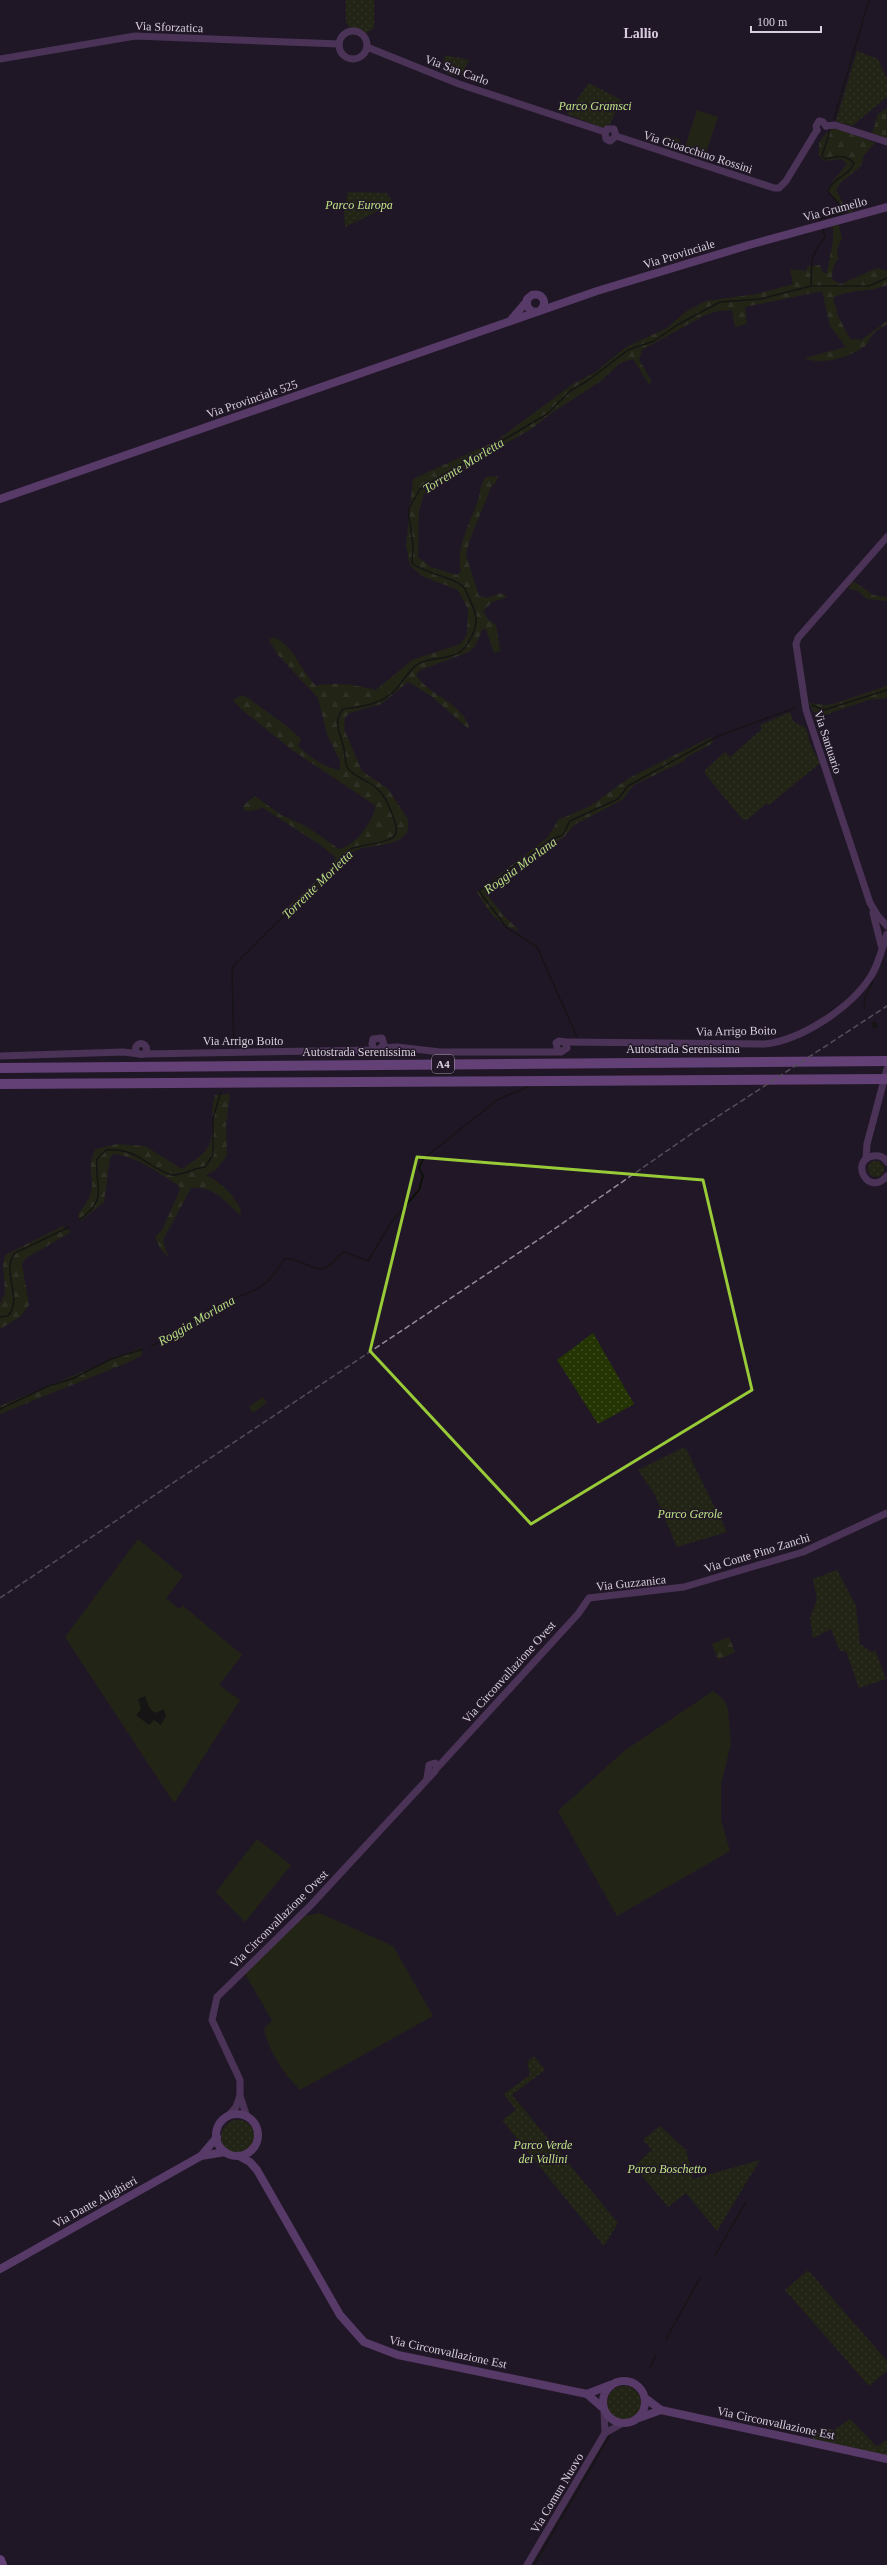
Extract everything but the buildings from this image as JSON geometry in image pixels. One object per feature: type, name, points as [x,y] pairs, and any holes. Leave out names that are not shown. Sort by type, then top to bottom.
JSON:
[{"type":"highway","name":"Autostrada Serenissima","points":[[0,1068],[887,1061]]},
{"type":"highway","name":"A4","points":[[0,1084],[887,1079]]},
{"type":"highway","points":[[0,2560],[2,2565]]},
{"type":"main road","name":"Via Grumello","points":[[789,234],[887,207]]},
{"type":"main road","name":"Via Provinciale","points":[[577,299],[789,234]]},
{"type":"main road","points":[[511,320],[534,294],[544,300],[561,304]]},
{"type":"main road","name":"Via Provinciale 525","points":[[0,499],[511,320],[577,299]]},
{"type":"main road","points":[[527,301],[528,308],[538,311],[544,305],[544,300]]},
{"type":"main road","points":[[225,2152],[216,2137],[219,2125],[228,2116],[241,2115],[247,2117]]},
{"type":"main road","name":"Via Circonvallazione Est","points":[[247,2117],[257,2128],[258,2140],[255,2146],[257,2170]]},
{"type":"main road","name":"Via Dante Alighieri","points":[[201,2156],[216,2137]]},
{"type":"main road","points":[[239,2156],[245,2155],[255,2146]]},
{"type":"main road","name":"Via Circonvallazione Est","points":[[225,2152],[239,2156],[250,2162],[257,2170],[340,2315],[364,2342],[398,2355],[587,2394]]},
{"type":"main road","name":"Via Dante Alighieri","points":[[0,2269],[201,2156],[225,2152]]},
{"type":"main road","points":[[617,2382],[631,2382],[638,2385],[645,2398],[661,2410],[632,2422],[623,2423],[612,2420],[604,2409],[587,2394],[617,2382]]},
{"type":"main road","points":[[604,2409],[603,2397],[610,2385]]},
{"type":"main road","points":[[639,2418],[643,2412],[645,2398]]},
{"type":"main road","name":"Via Circonvallazione Est","points":[[661,2410],[887,2459]]},
{"type":"street","points":[[352,31],[364,36],[367,47],[362,56],[350,59],[342,54],[339,44],[341,37],[352,31]]},
{"type":"street","name":"Via Sforzatica","points":[[0,59],[140,36],[270,43],[339,44]]},
{"type":"street","name":"Via San Carlo","points":[[367,47],[460,84],[604,132]]},
{"type":"street","name":"Via Gioacchino Rossini","points":[[604,132],[607,129],[614,129],[616,136],[774,188],[779,188],[786,181],[817,130],[816,126],[819,121],[823,122],[826,126],[835,125],[887,142]]},
{"type":"street","name":"Via Santuario","points":[[887,537],[798,638],[796,651],[805,704],[870,903],[878,916],[887,926]]},
{"type":"street","name":"Via Arrigo Boito","points":[[870,903],[884,939]]},
{"type":"street","name":"Via Arrigo Boito","points":[[557,1048],[559,1040],[566,1045],[593,1041],[765,1044],[787,1040],[809,1029],[860,991],[876,967],[884,939],[881,930],[887,926]]},
{"type":"street","name":"Via Arrigo Boito","points":[[353,1049],[378,1037],[383,1045]]},
{"type":"street","points":[[372,1041],[374,1049]]},
{"type":"street","name":"Via Arrigo Boito","points":[[122,1052],[137,1045],[143,1044],[143,1052]]},
{"type":"street","name":"Via Arrigo Boito","points":[[0,1056],[122,1052],[330,1052],[353,1049],[374,1049],[383,1045],[440,1052],[529,1052],[557,1048],[563,1052],[566,1045]]},
{"type":"street","points":[[886,1179],[874,1182],[866,1178],[862,1170],[866,1159],[870,1134],[887,1070]]},
{"type":"street","points":[[870,1134],[870,1145],[875,1155],[887,1162]]},
{"type":"street","points":[[866,1159],[875,1155]]},
{"type":"street","name":"Via Conte Pino Zanchi","points":[[676,1589],[803,1552],[887,1513]]},
{"type":"street","name":"Via Guzzanica","points":[[589,1598],[676,1589]]},
{"type":"street","name":"Via Circonvallazione Ovest","points":[[247,2117],[240,2096],[238,2073],[212,2020],[217,1997],[311,1905],[427,1778],[434,1767],[444,1760],[578,1614],[589,1598]]},
{"type":"street","points":[[228,2116],[236,2107],[240,2096]]},
{"type":"street","points":[[604,2409],[605,2433],[623,2423]]},
{"type":"street","name":"Via Comun Nuovo","points":[[527,2565],[605,2433]]},
{"type":"highlighted area","points":[[417,1157],[703,1180],[752,1390],[531,1524],[370,1351]]},
{"type":"green space","points":[[346,0],[374,0],[374,28],[365,34],[351,30],[346,22]]},
{"type":"green space","points":[[857,51],[878,59],[887,79],[887,97],[852,126],[836,121]]},
{"type":"green space","points":[[445,55],[469,60],[461,76],[451,75],[443,70]]},
{"type":"green space","name":"Parco Gramsci","points":[[589,83],[621,100],[609,126],[603,128],[567,114]]},
{"type":"green space","points":[[887,108],[887,139],[872,134],[878,114]]},
{"type":"green space","points":[[697,110],[718,117],[704,158],[684,151]]},
{"type":"green space","points":[[834,127],[875,143],[864,155],[861,166],[840,183],[836,190],[843,203],[854,209],[851,213],[848,212],[828,191],[831,183],[847,164],[841,159],[824,161],[819,155],[819,143],[826,133]]},
{"type":"green space","points":[[665,135],[680,140],[677,147],[663,142]]},
{"type":"green space","name":"Parco Europa","points":[[348,192],[386,193],[394,203],[345,227],[344,212]]},
{"type":"green space","points":[[838,224],[842,238],[837,249],[838,259],[833,269],[833,280],[841,284],[877,268],[887,271],[887,285],[874,289],[841,294],[834,297],[834,304],[836,306],[837,314],[850,339],[861,340],[887,321],[887,324],[873,334],[866,345],[859,350],[844,357],[827,361],[805,358],[846,347],[830,326],[822,291],[745,307],[747,324],[735,327],[732,310],[717,311],[703,316],[642,350],[639,360],[651,380],[650,386],[633,359],[620,363],[601,381],[550,414],[533,428],[433,485],[424,494],[419,511],[418,557],[431,567],[457,575],[461,571],[460,553],[462,544],[483,482],[486,477],[498,476],[496,483],[492,485],[469,542],[466,555],[479,596],[487,598],[501,593],[508,597],[492,602],[483,611],[488,619],[496,625],[500,651],[494,653],[486,629],[482,630],[475,646],[469,652],[420,670],[416,675],[429,689],[454,706],[461,713],[470,730],[431,696],[408,682],[381,704],[349,713],[345,718],[344,729],[362,771],[388,789],[408,819],[408,829],[404,836],[397,841],[360,849],[350,854],[312,896],[287,916],[289,906],[332,866],[336,858],[319,844],[263,808],[250,811],[243,810],[244,805],[255,796],[281,815],[306,826],[339,849],[352,843],[357,838],[371,820],[376,806],[292,750],[241,709],[233,700],[242,695],[248,698],[288,727],[301,739],[298,746],[323,764],[340,770],[340,761],[327,734],[318,698],[278,655],[269,640],[274,637],[288,647],[310,680],[316,686],[346,684],[376,690],[412,660],[460,644],[467,635],[468,609],[458,590],[422,576],[410,565],[406,545],[413,479],[496,441],[573,384],[594,373],[626,347],[667,328],[685,312],[706,301],[756,294],[793,284],[790,269],[806,271],[808,266],[820,265],[823,273],[827,273],[833,240],[833,226]]},
{"type":"green space","points":[[855,582],[873,595],[887,597],[887,601],[867,599],[858,591],[849,589],[850,583]]},
{"type":"green space","points":[[887,686],[887,698],[868,700],[822,716],[813,711],[809,703],[825,705],[833,704]]},
{"type":"green space","points":[[790,712],[794,722],[806,728],[810,744],[820,763],[769,805],[767,803],[747,820],[743,820],[705,774],[705,770],[725,752],[730,757],[762,729],[760,725]]},
{"type":"green space","points":[[711,737],[713,742],[711,744],[685,758],[684,761],[634,785],[622,800],[574,825],[563,838],[519,865],[486,893],[504,916],[520,931],[505,925],[494,917],[477,892],[548,837],[558,820],[590,806],[629,778]]},
{"type":"green space","points":[[230,1094],[226,1125],[227,1155],[217,1169],[206,1175],[217,1181],[231,1194],[241,1210],[240,1215],[213,1192],[206,1189],[191,1188],[163,1240],[168,1257],[160,1248],[155,1237],[162,1230],[180,1190],[178,1185],[155,1170],[139,1162],[122,1155],[113,1154],[110,1158],[104,1202],[81,1221],[79,1220],[78,1214],[91,1194],[91,1165],[92,1157],[96,1149],[117,1144],[145,1146],[182,1169],[203,1153],[211,1141],[213,1128],[213,1102],[215,1095]]},
{"type":"green space","points":[[876,1161],[883,1166],[884,1169],[879,1176],[876,1177],[869,1172],[868,1169],[873,1162]]},
{"type":"green space","points":[[63,1226],[71,1232],[26,1258],[22,1264],[29,1305],[20,1317],[0,1329],[0,1304],[5,1293],[3,1265],[5,1255]]},
{"type":"green space","points":[[593,1333],[634,1404],[598,1424],[557,1360]]},
{"type":"green space","points":[[140,1348],[142,1355],[129,1362],[0,1414],[0,1406]]},
{"type":"green space","points":[[263,1397],[267,1403],[253,1413],[249,1407]]},
{"type":"green space","name":"Parco Gerole","points":[[685,1447],[727,1532],[677,1547],[655,1495],[638,1470]]},
{"type":"green space","points":[[138,1539],[183,1576],[166,1598],[179,1609],[183,1606],[242,1655],[219,1685],[240,1700],[174,1803],[65,1637]]},
{"type":"green space","points":[[837,1570],[856,1606],[860,1644],[872,1652],[875,1650],[886,1679],[859,1688],[846,1651],[840,1651],[831,1629],[813,1638],[810,1618],[817,1600],[813,1579]]},
{"type":"green space","points":[[729,1637],[735,1652],[718,1660],[712,1644]]},
{"type":"green space","points":[[713,1691],[724,1700],[728,1709],[731,1744],[721,1784],[721,1820],[730,1851],[617,1916],[558,1811],[624,1751]]},
{"type":"green space","points":[[257,1839],[291,1865],[245,1922],[216,1892]]},
{"type":"green space","points":[[319,1913],[393,1946],[433,2016],[300,2090],[278,2062],[270,2047],[264,2029],[272,2020],[245,1974],[305,1916]]},
{"type":"green space","name":"Parco Verde dei Vallini","points":[[534,2056],[545,2070],[512,2095],[618,2223],[604,2246],[502,2120],[516,2110],[504,2094],[530,2075],[527,2062]]},
{"type":"green space","points":[[238,2120],[250,2125],[255,2137],[250,2149],[238,2154],[226,2149],[221,2137],[226,2125]]},
{"type":"green space","name":"Parco Boschetto","points":[[660,2126],[686,2150],[693,2179],[760,2160],[717,2231],[686,2193],[668,2207],[634,2166],[652,2150],[643,2140]]},
{"type":"green space","points":[[808,2270],[887,2361],[887,2371],[869,2386],[785,2290]]},
{"type":"green space","points":[[624,2386],[636,2391],[641,2403],[636,2415],[624,2420],[612,2415],[607,2403],[612,2391]]},
{"type":"green space","points":[[850,2419],[877,2447],[887,2439],[887,2456],[810,2440],[822,2427],[834,2430]]},
{"type":"shaded area","points":[[145,1696],[149,1707],[155,1713],[164,1709],[166,1716],[161,1725],[154,1720],[149,1725],[136,1715],[141,1709],[138,1699]]},
{"type":"waterway","points":[[834,119],[869,0]]},
{"type":"waterway","points":[[820,222],[819,219],[845,212],[828,191],[834,182],[849,171],[854,163],[844,157],[825,159],[822,156],[830,130]]},
{"type":"waterway","points":[[811,286],[812,260],[816,250],[825,237],[823,229]]},
{"type":"waterway","name":"Torrente Morletta","points":[[234,1049],[232,972],[234,965],[351,849],[384,842],[396,834],[396,824],[387,801],[374,786],[352,773],[347,767],[344,749],[338,729],[338,719],[340,714],[343,709],[373,704],[386,698],[419,663],[451,656],[460,652],[467,644],[475,628],[475,612],[465,589],[456,582],[417,567],[412,563],[413,545],[408,510],[420,489],[547,414],[570,391],[587,381],[628,350],[654,341],[677,325],[720,302],[760,299],[811,286],[869,286],[887,278]]},
{"type":"waterway","name":"Roggia Morlana","points":[[812,705],[824,710],[887,690]]},
{"type":"waterway","name":"Roggia Morlana","points":[[577,1037],[537,947],[507,928],[479,891],[552,839],[563,835],[570,821],[618,799],[628,786],[718,736],[795,708]]},
{"type":"waterway","name":"Roggia Morlana","points":[[864,1009],[865,997],[873,982]]},
{"type":"waterway","name":"Roggia Morlana","points":[[151,1346],[175,1334],[217,1305],[262,1286],[270,1279],[285,1259],[296,1260],[320,1269],[330,1265],[344,1252],[368,1261],[390,1224],[419,1190],[423,1176],[419,1168],[423,1159],[497,1100],[532,1085]]},
{"type":"waterway","name":"Torrente Morletta","points":[[79,1220],[89,1212],[98,1199],[97,1159],[106,1150],[117,1150],[134,1154],[163,1172],[172,1175],[205,1167],[213,1155],[213,1118],[221,1091]]},
{"type":"waterway","name":"Torrente Morletta","points":[[0,1317],[8,1316],[14,1301],[10,1268],[11,1260],[15,1253],[69,1227]]},
{"type":"waterway","name":"Roggia Morlana","points":[[0,1409],[46,1387],[74,1378],[111,1359],[143,1349]]},
{"type":"waterway","points":[[714,2257],[746,2202]]},
{"type":"waterway","points":[[666,2339],[700,2278]]},
{"type":"waterway","points":[[650,2367],[656,2355]]},
{"type":"waterway","points":[[534,2565],[610,2435]]},
{"type":"railway","points":[[0,1598],[550,1232],[697,1130],[887,1006]]},
{"type":"district","name":"Lallio","points":[[641,33]]}]
